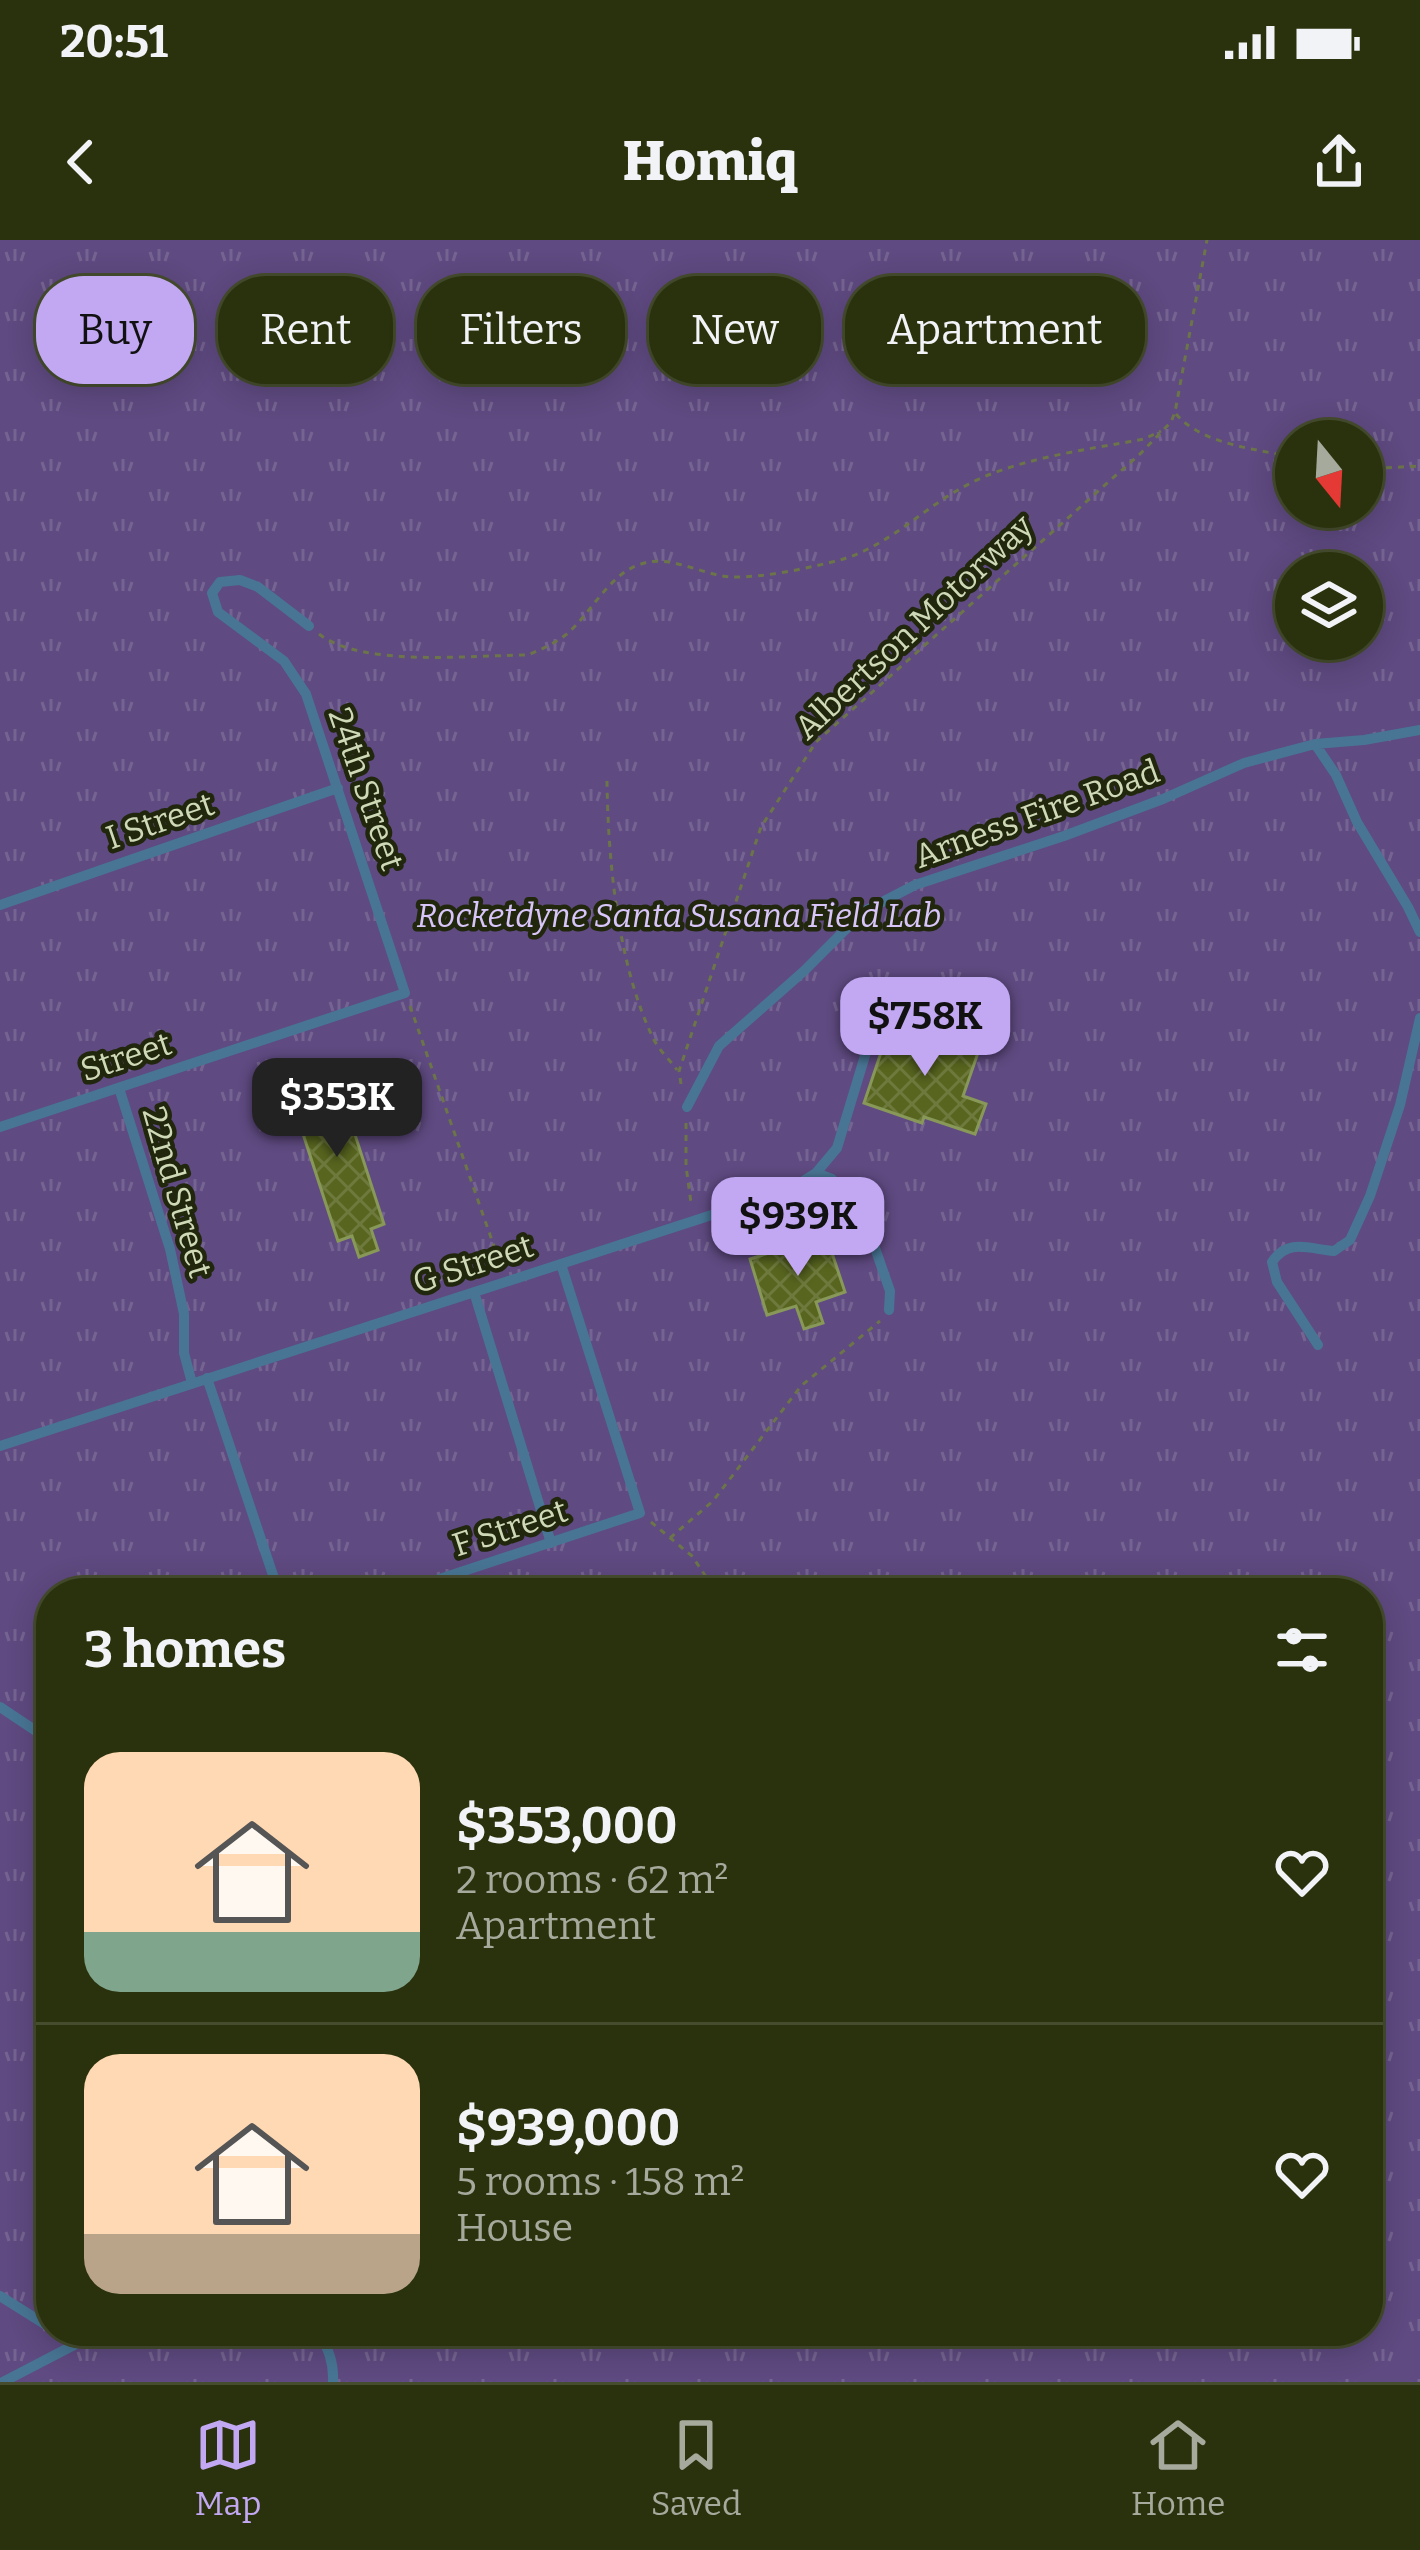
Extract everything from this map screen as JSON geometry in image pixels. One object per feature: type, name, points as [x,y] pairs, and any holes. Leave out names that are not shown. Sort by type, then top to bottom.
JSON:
[{"type":"lane","name":"24th Street","points":[[308,626],[258,586],[241,580],[220,582],[212,593],[218,612],[284,661],[306,694],[405,993]]},
{"type":"lane","name":"Arness Fire Road","points":[[686,1108],[719,1046],[863,911],[915,885],[1064,836],[1244,763],[1315,745],[1420,730]]},
{"type":"lane","points":[[1315,745],[1336,775],[1357,822],[1420,932]]},
{"type":"lane","name":"I Street","points":[[0,904],[338,788]]},
{"type":"lane","name":"Street","points":[[0,1127],[405,993]]},
{"type":"lane","points":[[1318,1345],[1277,1282],[1272,1262],[1280,1250],[1295,1245],[1334,1251],[1350,1240],[1400,1105],[1420,1018]]},
{"type":"lane","points":[[871,1036],[837,1148],[816,1173],[832,1179],[868,1228],[890,1291],[889,1310]]},
{"type":"lane","name":"22nd Street","points":[[118,1088],[170,1249],[192,1383]]},
{"type":"lane","name":"G Street","points":[[0,1447],[789,1190],[816,1173]]},
{"type":"lane","points":[[561,1264],[640,1514]]},
{"type":"lane","points":[[474,1292],[551,1543]]},
{"type":"lane","points":[[208,1378],[275,1578]]},
{"type":"lane","name":"F Street","points":[[444,1578],[640,1514]]},
{"type":"lane","points":[[0,1707],[36,1731]]},
{"type":"lane","points":[[0,2296],[36,2319]]},
{"type":"lane","points":[[3,2382],[72,2346]]},
{"type":"lane","points":[[327,2346],[334,2382]]},
{"type":"path","name":"Albertson Motorway","points":[[693,1219],[679,1071],[761,827],[816,742],[1171,422],[1207,240]]},
{"type":"path","points":[[1175,412],[1187,426],[1275,453]]},
{"type":"path","points":[[308,626],[328,641],[377,656],[528,655],[568,632],[626,571],[643,563],[660,561],[726,577],[751,577],[841,560],[874,547],[961,488],[1014,467],[1144,439],[1163,430]]},
{"type":"path","points":[[1383,468],[1420,466]]},
{"type":"path","points":[[608,781],[608,834],[625,956],[656,1044],[679,1071]]},
{"type":"path","points":[[405,993],[506,1282]]},
{"type":"path","points":[[670,1538],[713,1501],[801,1386],[889,1310]]},
{"type":"path","points":[[640,1514],[692,1556],[707,1578]]},
{"type":"green space","name":"Rocketdyne Santa Susana Field Lab","points":[[0,240],[1420,240],[1420,2382],[0,2382]]},
{"type":"building","points":[[892,1020],[979,1050],[963,1096],[986,1104],[975,1134],[924,1117],[922,1123],[864,1103]]},
{"type":"building","points":[[334,1070],[384,1224],[371,1229],[378,1250],[359,1257],[352,1236],[338,1241],[287,1085]]},
{"type":"building","points":[[826,1235],[845,1292],[816,1302],[823,1323],[804,1329],[796,1306],[767,1315],[750,1259]]}]
